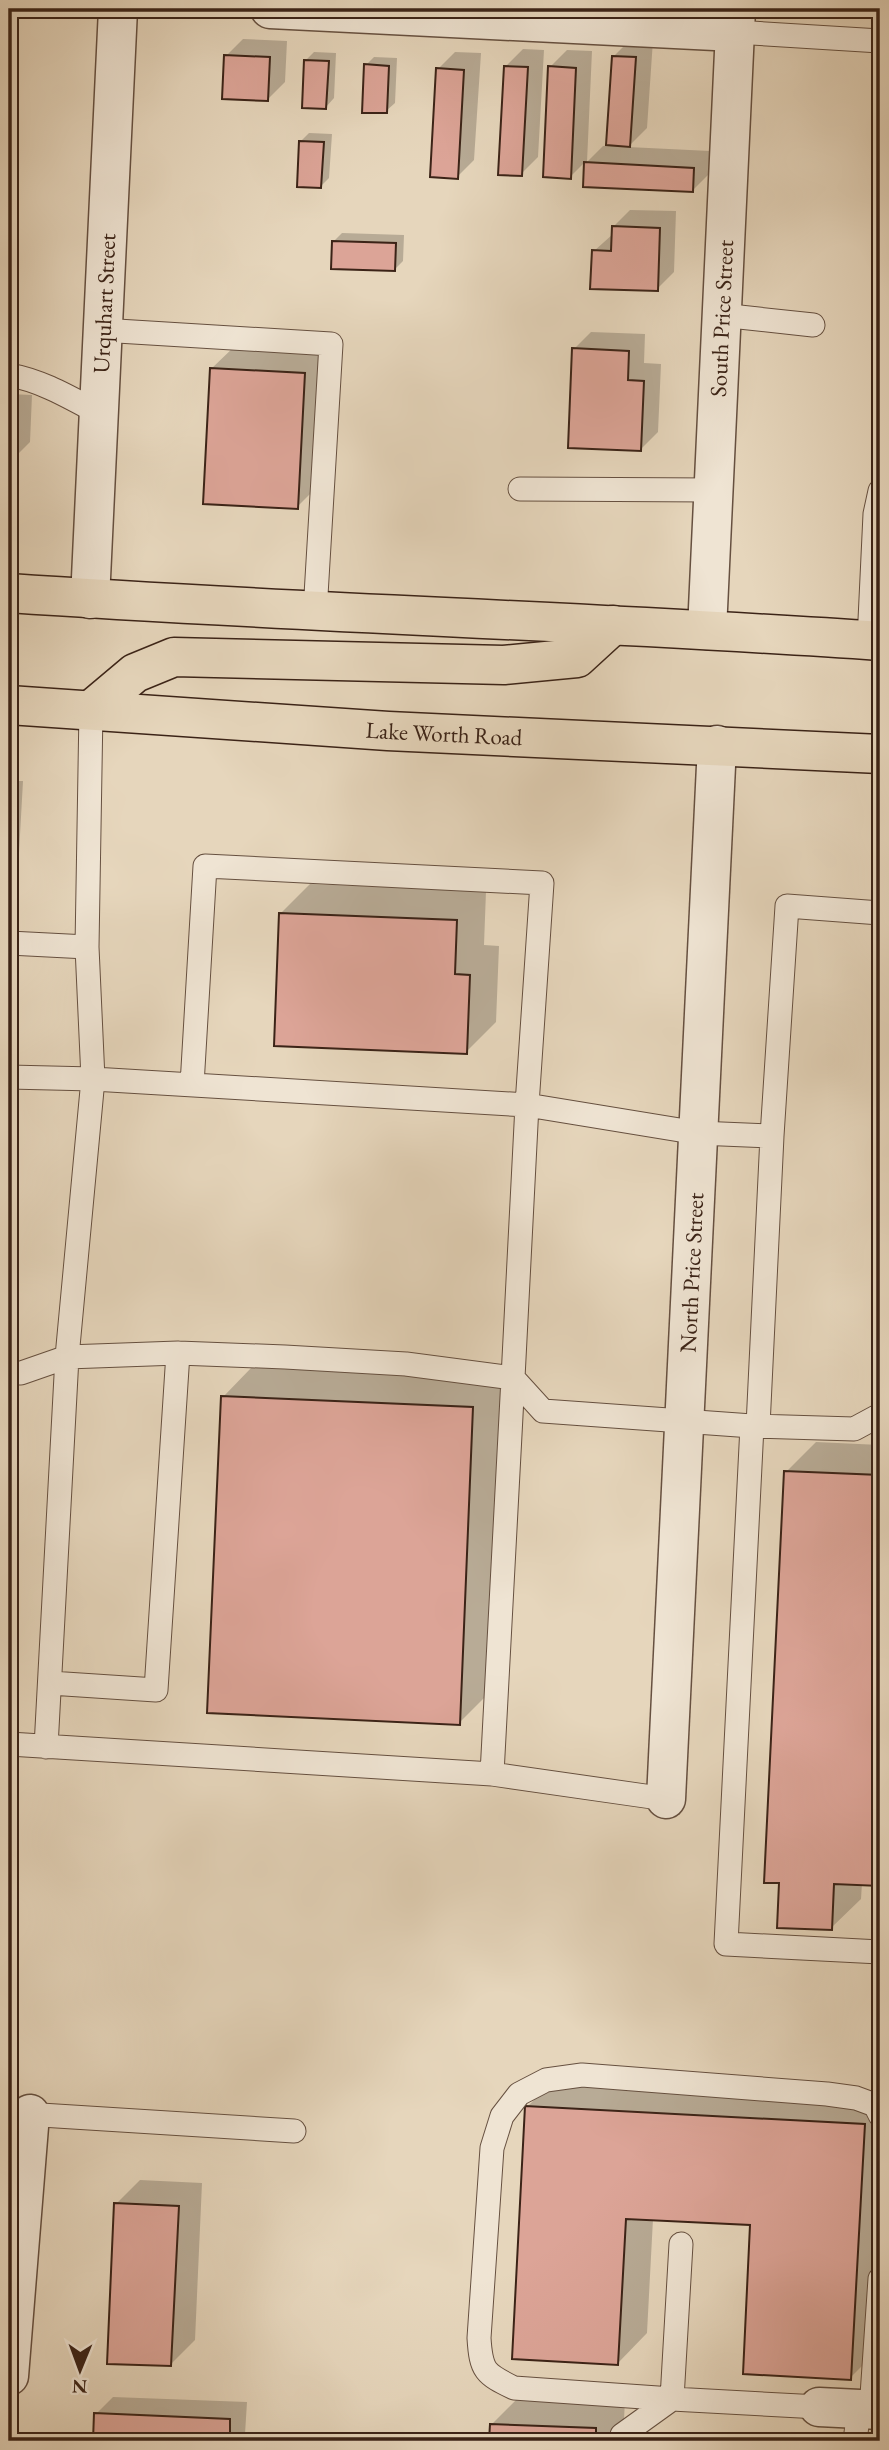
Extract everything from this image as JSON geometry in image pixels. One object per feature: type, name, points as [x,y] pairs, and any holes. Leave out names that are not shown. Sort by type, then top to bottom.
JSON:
[{"type":"main road","points":[[9,593],[315,612],[707,629],[875,641]]},
{"type":"main road","points":[[91,710],[135,673],[174,657],[504,665],[578,658],[613,625]]},
{"type":"main road","name":"Lake Worth Road","points":[[9,705],[388,731],[880,754]]},
{"type":"street","name":"Urquhart Street","points":[[90,599],[118,9]]},
{"type":"street","points":[[270,9],[736,21]]},
{"type":"street","name":"South Price Street","points":[[707,629],[736,21]]},
{"type":"street","name":"North Price Street","points":[[666,1800],[717,745]]},
{"type":"street","points":[[9,2376],[20,2113]]},
{"type":"street","points":[[819,2407],[866,2418]]},
{"type":"lane","points":[[736,21],[880,41]]},
{"type":"lane","points":[[720,315],[813,325]]},
{"type":"lane","points":[[101,330],[331,344],[315,612]]},
{"type":"lane","points":[[9,375],[22,377],[97,412]]},
{"type":"lane","points":[[520,489],[713,490]]},
{"type":"lane","points":[[875,641],[875,514],[880,491]]},
{"type":"lane","points":[[46,1746],[67,1357],[93,1079],[87,947],[91,710]]},
{"type":"lane","points":[[192,1085],[205,866],[542,883],[527,1105],[492,1774]]},
{"type":"lane","points":[[880,913],[787,906],[726,1944],[880,1952]]},
{"type":"lane","points":[[9,943],[87,947]]},
{"type":"lane","points":[[9,1077],[93,1079],[527,1105],[698,1133],[772,1136]]},
{"type":"lane","points":[[50,1683],[156,1690],[178,1353]]},
{"type":"lane","points":[[9,1373],[21,1373],[67,1357],[178,1353],[406,1364],[513,1378],[543,1412],[755,1426],[854,1429],[880,1415]]},
{"type":"lane","points":[[9,1744],[492,1774],[666,1800]]},
{"type":"lane","points":[[819,2407],[514,2388],[491,2377],[481,2361],[479,2338],[492,2148],[502,2116],[519,2094],[546,2080],[582,2076],[827,2094],[856,2098],[875,2105],[880,2115]]},
{"type":"lane","points":[[20,2113],[294,2131]]},
{"type":"lane","points":[[672,2399],[681,2244]]},
{"type":"lane","points":[[866,2418],[880,2279]]},
{"type":"lane","points":[[621,2441],[621,2435],[672,2399]]},
{"type":"building","points":[[224,55],[270,57],[268,101],[222,99]]},
{"type":"building","points":[[612,56],[636,57],[630,147],[606,145]]},
{"type":"building","points":[[304,60],[329,61],[326,109],[302,108]]},
{"type":"building","points":[[364,64],[389,66],[387,113],[362,113]]},
{"type":"building","points":[[504,66],[528,67],[522,176],[498,175]]},
{"type":"building","points":[[548,66],[576,68],[571,179],[543,177]]},
{"type":"building","points":[[436,68],[464,70],[458,179],[430,177]]},
{"type":"building","points":[[299,141],[324,142],[321,188],[297,187]]},
{"type":"building","points":[[584,162],[694,168],[693,192],[583,187]]},
{"type":"building","points":[[612,226],[660,228],[658,291],[590,289],[592,250],[611,251]]},
{"type":"building","points":[[332,241],[396,243],[395,271],[331,269]]},
{"type":"building","points":[[572,348],[629,351],[628,380],[644,381],[641,451],[568,448]]},
{"type":"building","points":[[210,368],[305,373],[298,509],[203,504]]},
{"type":"building","points":[[9,411],[15,411],[13,461],[9,461]]},
{"type":"building","points":[[279,913],[457,920],[455,974],[470,975],[467,1054],[274,1046]]},
{"type":"building","points":[[221,1396],[473,1407],[460,1725],[207,1713]]},
{"type":"building","points":[[784,1471],[880,1475],[880,1886],[834,1884],[832,1930],[777,1928],[779,1883],[764,1883]]},
{"type":"building","points":[[525,2106],[865,2124],[851,2380],[743,2374],[750,2225],[626,2219],[618,2365],[512,2359]]},
{"type":"building","points":[[114,2203],[179,2206],[171,2366],[107,2364]]},
{"type":"building","points":[[94,2413],[230,2419],[230,2441],[93,2441]]},
{"type":"building","points":[[490,2424],[596,2428],[596,2441],[489,2441]]}]
